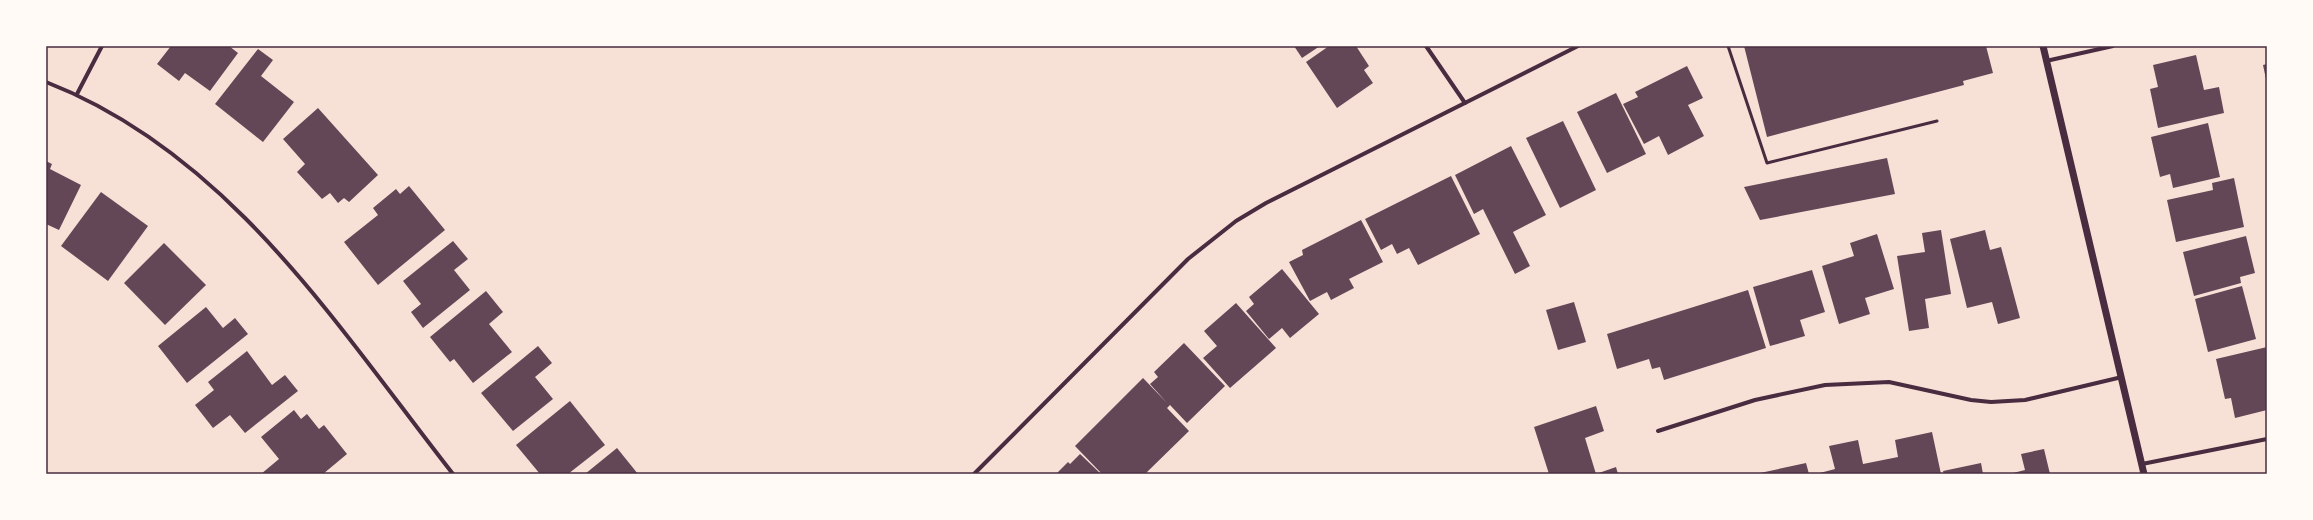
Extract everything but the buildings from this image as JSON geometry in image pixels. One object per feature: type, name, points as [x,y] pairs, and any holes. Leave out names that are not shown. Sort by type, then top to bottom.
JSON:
[{"type":"street","points":[[77,94],[102,46]]},
{"type":"street","points":[[1426,46],[1465,103]]},
{"type":"street","points":[[974,474],[1183,264],[1236,221],[1266,203],[1578,46]]},
{"type":"street","points":[[2043,46],[2144,474]]},
{"type":"street","points":[[2046,61],[2113,46]]},
{"type":"street","points":[[46,82],[77,94],[119,117],[165,148],[212,186],[256,227],[323,307],[453,474]]},
{"type":"street","points":[[1658,431],[1755,400],[1825,385],[1889,382],[1971,400],[1990,402],[2025,400],[2122,378]]},
{"type":"street","points":[[2142,464],[2267,439]]},
{"type":"lane","points":[[1728,46],[1767,163],[1938,121]]}]
